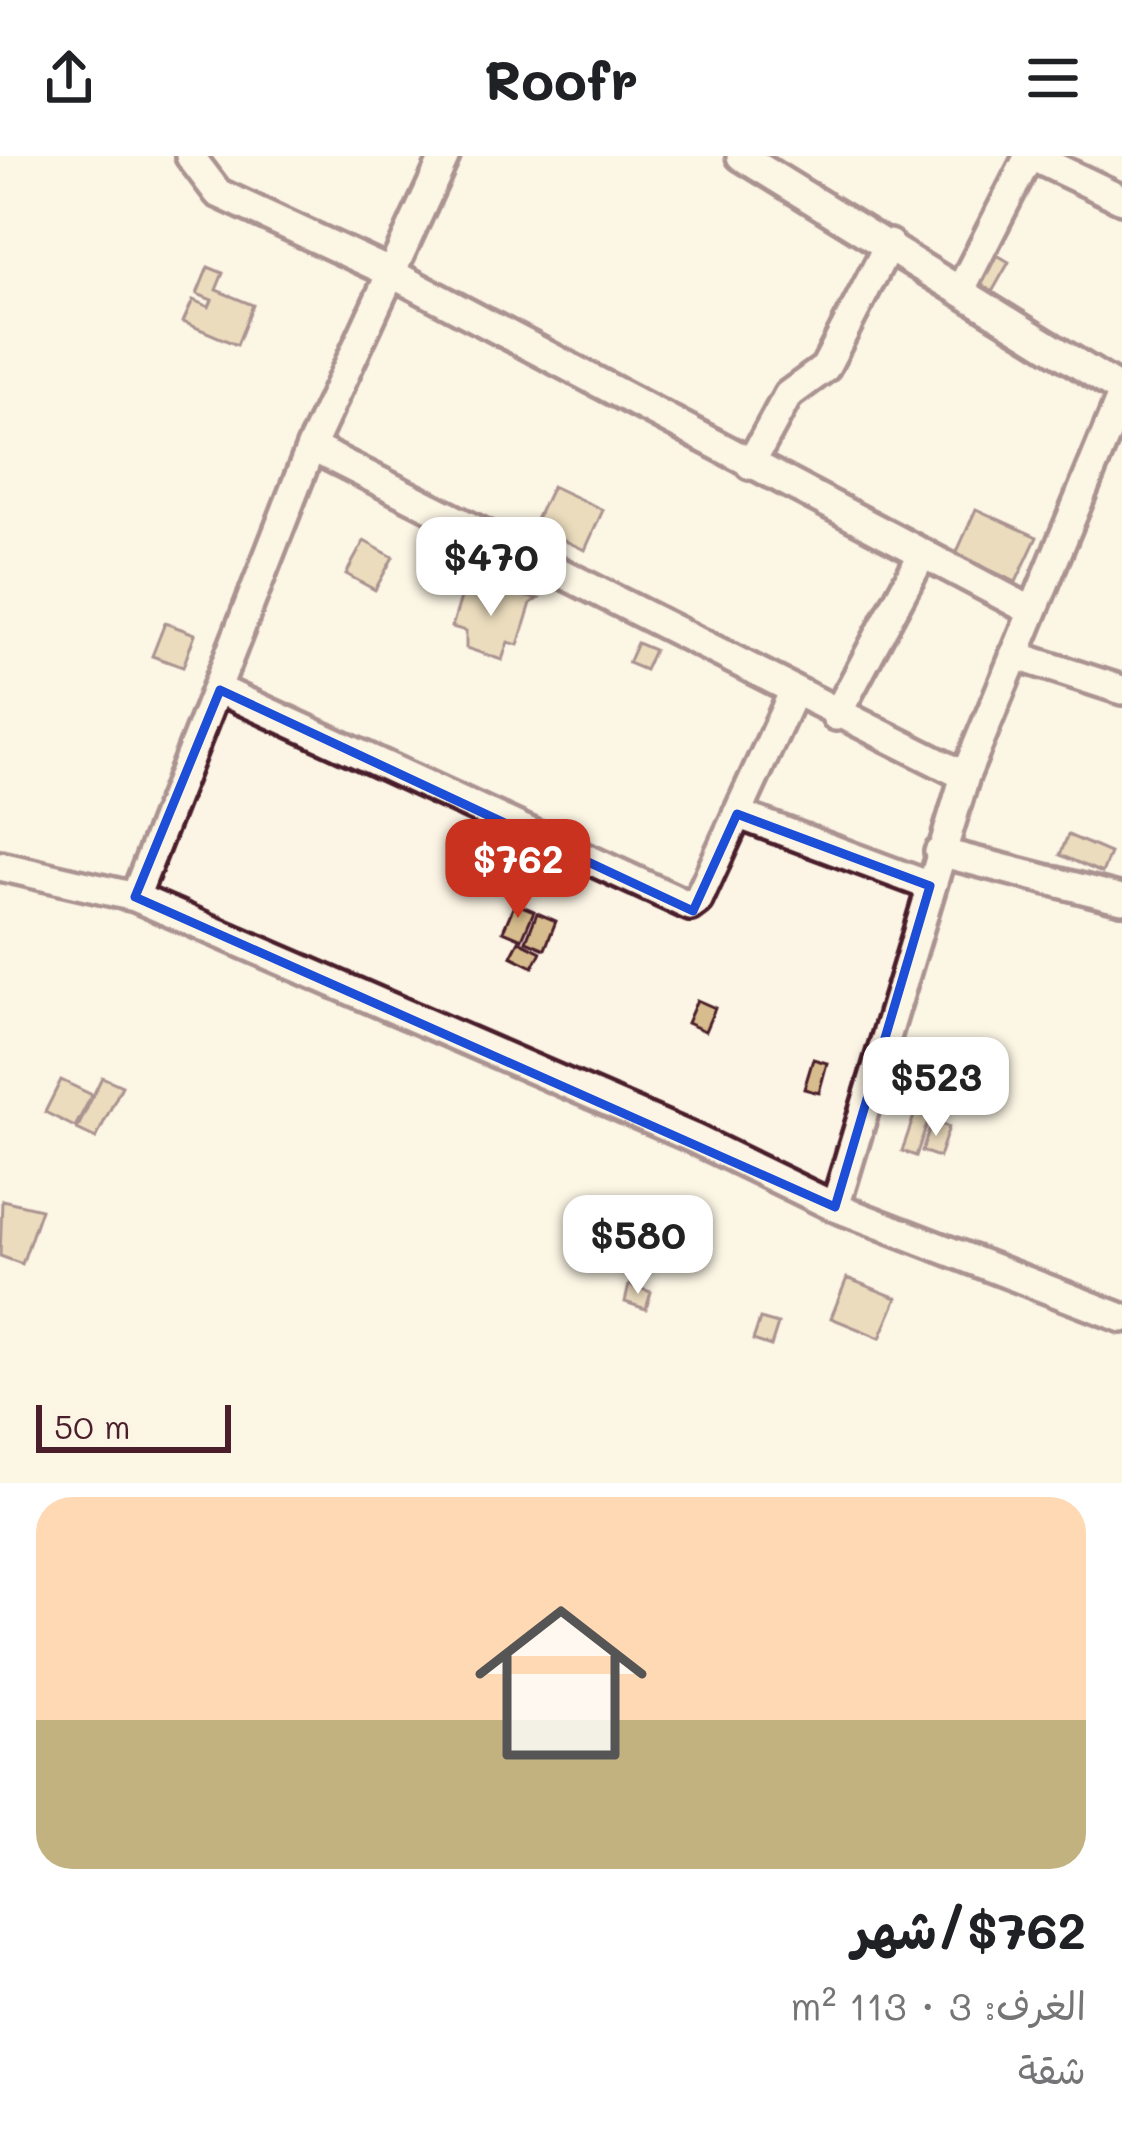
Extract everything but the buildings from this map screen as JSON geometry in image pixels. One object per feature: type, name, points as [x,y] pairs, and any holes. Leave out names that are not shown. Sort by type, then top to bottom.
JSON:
[{"type":"street","points":[[134,897],[220,690],[311,447],[445,156]]},
{"type":"street","points":[[741,156],[1122,393],[965,776],[835,1207]]},
{"type":"street","points":[[961,289],[1030,156],[1122,200]]},
{"type":"street","points":[[204,163],[218,193],[389,272],[921,557],[1032,611]]},
{"type":"street","points":[[750,465],[788,395],[825,368],[889,244]]},
{"type":"street","points":[[311,447],[836,716],[965,776]]},
{"type":"street","points":[[836,716],[921,557]]},
{"type":"street","points":[[1014,655],[1122,690]]},
{"type":"street","points":[[220,690],[678,904],[698,900],[793,693]]},
{"type":"street","points":[[737,814],[930,886]]},
{"type":"street","points":[[939,852],[1122,898]]},
{"type":"street","points":[[0,866],[134,897],[695,1139],[835,1207],[1122,1318]]},
{"type":"highlighted area","points":[[220,690],[693,911],[737,814],[930,886],[835,1207],[135,897]]}]
